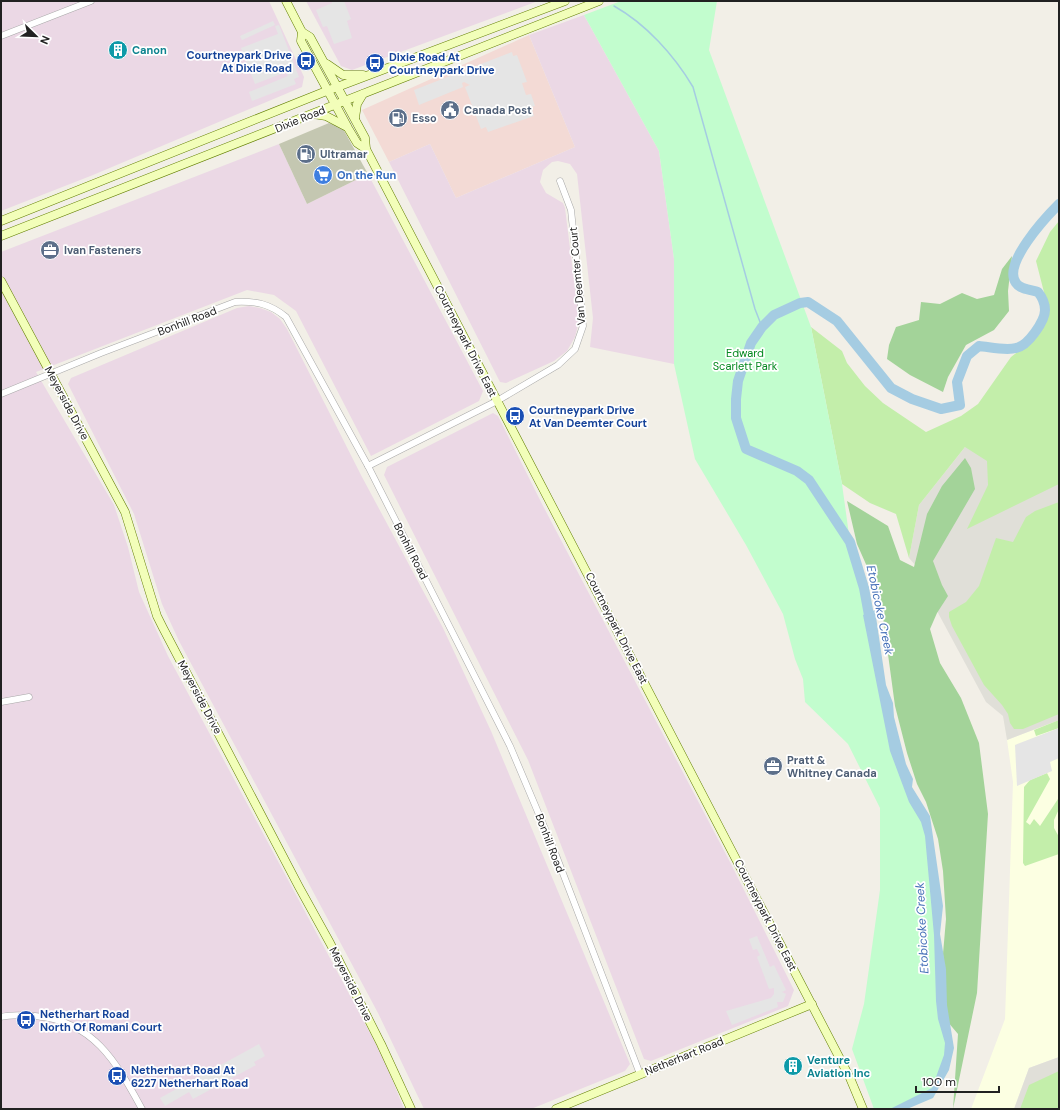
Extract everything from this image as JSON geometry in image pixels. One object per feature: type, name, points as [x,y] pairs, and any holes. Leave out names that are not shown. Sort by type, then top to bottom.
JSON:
[{"type":"street","points":[[1,36],[91,1]]},
{"type":"street","name":"Courtneypark Drive East","points":[[286,1],[302,32],[310,37],[365,138],[366,149],[497,401],[563,524],[812,1004],[850,1078],[863,1109]]},
{"type":"street","name":"Dixie Road","points":[[2,220],[329,90],[565,1]]},
{"type":"street","name":"Dixie Road","points":[[1,236],[336,105],[583,4],[599,1]]},
{"type":"street","name":"Courtneypark Drive East","points":[[302,32],[301,41],[329,90],[348,128],[357,143],[366,149]]},
{"type":"street","points":[[323,61],[343,75],[372,75]]},
{"type":"street","points":[[308,99],[319,85],[319,73]]},
{"type":"street","points":[[356,121],[355,109],[363,94]]},
{"type":"street","points":[[313,114],[326,116],[340,122],[348,128]]},
{"type":"street","name":"Van Deemter Court","points":[[368,466],[497,401],[558,365],[575,349],[583,326],[582,314],[571,210],[560,182]]},
{"type":"street","name":"Meyerside Drive","points":[[1,281],[125,512],[157,616],[299,887],[330,943],[381,1044],[411,1109]]},
{"type":"street","name":"Bonhill Road","points":[[1,394],[52,375],[101,353],[235,302],[251,301],[263,303],[275,308],[286,317],[368,466],[510,746],[554,850],[640,1074]]},
{"type":"street","points":[[1,702],[29,697]]},
{"type":"street","name":"Netherhart Road","points":[[556,1109],[812,1004]]},
{"type":"street","points":[[1,1017],[28,1015],[45,1017],[65,1022],[84,1033],[100,1045],[115,1061],[142,1109]]},
{"type":"shaded area","points":[[1,1],[269,1],[304,77],[302,87],[93,175],[1,211]]},
{"type":"shaded area","points":[[306,1],[538,1],[352,70],[341,66]]},
{"type":"shaded area","points":[[332,1],[344,1],[351,19],[347,21],[352,38],[334,44],[327,26],[323,27],[316,10],[332,3]]},
{"type":"shaded area","points":[[584,15],[659,151],[674,259],[674,364],[590,347],[593,318],[577,174],[570,164],[558,161],[552,162],[543,170],[540,182],[546,193],[563,203],[565,208],[579,321],[575,337],[567,351],[554,361],[506,383],[500,382],[389,162],[430,144],[456,198],[575,147],[529,35]]},
{"type":"shaded area","points":[[273,21],[275,25],[242,40],[240,36]]},
{"type":"shaded area","points":[[279,25],[299,77],[294,79],[296,84],[252,101],[249,92],[288,76],[286,72],[255,84],[241,48],[278,34],[275,26]]},
{"type":"shaded area","points":[[529,35],[575,147],[456,198],[430,144],[389,162],[362,110]]},
{"type":"shaded area","points":[[512,52],[513,56],[517,55],[527,82],[522,83],[526,95],[531,94],[535,106],[531,107],[534,116],[488,132],[486,127],[481,129],[465,87],[470,85],[464,82],[462,83],[463,87],[419,105],[414,90]]},
{"type":"shaded area","points":[[329,123],[342,127],[368,174],[307,204],[279,144]]},
{"type":"shaded area","points":[[279,144],[307,204],[368,174],[483,391],[479,401],[371,456],[296,311],[274,295],[247,290],[36,372],[114,505],[128,547],[139,592],[168,656],[384,1059],[404,1109],[1,1109],[1,252]]},
{"type":"shaded area","points":[[249,306],[271,312],[280,319],[287,329],[362,477],[443,628],[491,731],[630,1064],[625,1071],[531,1109],[424,1109],[378,1013],[179,641],[162,604],[134,514],[68,384],[71,378],[237,308]]},
{"type":"shaded area","points":[[1059,329],[1059,720],[1007,740],[1003,716],[986,702],[937,611],[939,592],[909,558],[919,505]]},
{"type":"shaded area","points":[[493,413],[498,416],[542,504],[730,862],[794,990],[788,1006],[651,1061],[644,1059],[528,760],[384,475],[387,467]]},
{"type":"shaded area","points":[[1059,720],[1059,1057],[1029,1068],[1014,1109],[971,1109],[1005,1019],[1013,782],[1007,740]]},
{"type":"shaded area","points":[[1059,728],[1059,758],[1050,762],[1052,771],[1017,786],[1015,745]]},
{"type":"shaded area","points":[[757,936],[770,967],[774,965],[786,990],[782,992],[786,994],[783,1002],[777,1002],[778,1007],[732,1025],[726,1011],[771,998],[774,994],[774,988],[769,989],[757,957],[760,955],[757,949],[753,950],[749,939]]},
{"type":"shaded area","points":[[259,1044],[265,1056],[254,1062],[256,1065],[193,1099],[189,1092],[165,1106],[160,1098]]},
{"type":"shaded area","points":[[1059,1057],[1059,1109],[1014,1109],[1029,1068]]},
{"type":"green space","name":"Edward Scarlett Park","points":[[621,1],[717,1],[709,50],[811,327],[842,484],[850,542],[864,588],[891,740],[924,821],[949,1043],[935,1090],[905,1109],[874,1109],[852,1049],[864,1004],[880,890],[880,808],[848,744],[805,702],[803,679],[795,659],[783,614],[746,545],[695,459],[674,364],[674,259],[659,151],[584,15]]},
{"type":"green space","points":[[1059,221],[1059,484],[967,529],[988,485],[987,461],[965,447],[919,505],[909,558],[896,514],[870,503],[842,484],[811,327],[842,351],[847,363],[865,386],[883,403],[926,432],[961,416],[978,404],[1011,357],[1039,335],[1047,304],[1036,261],[1050,232]]},
{"type":"green space","points":[[1012,256],[1008,291],[1009,311],[994,330],[966,345],[948,377],[943,392],[910,375],[887,359],[889,345],[896,327],[919,320],[921,302],[940,304],[962,293],[977,299],[994,295],[1002,269]]},
{"type":"green space","points":[[965,458],[971,468],[975,489],[933,561],[948,596],[937,613],[930,629],[940,663],[961,698],[979,743],[988,814],[977,993],[953,1109],[958,1034],[947,1021],[943,954],[946,919],[943,871],[938,839],[926,802],[917,784],[907,753],[895,706],[882,610],[869,571],[857,544],[847,501],[888,526],[900,560],[914,567],[927,514],[942,486]]},
{"type":"green space","points":[[1059,502],[1059,714],[1023,729],[1014,729],[1010,723],[1008,714],[1002,705],[984,685],[952,626],[949,612],[966,602],[979,586],[996,538],[1013,542],[1026,517],[1035,511]]},
{"type":"green space","points":[[1059,720],[1059,728],[1036,736],[1034,730]]},
{"type":"green space","points":[[1047,773],[1050,779],[1026,822],[1030,825],[1034,819],[1040,826],[1058,799],[1059,809],[1054,820],[1054,828],[1059,837],[1059,854],[1025,866],[1023,863],[1024,787],[1030,780]]},
{"type":"green space","points":[[1059,1071],[1059,1109],[1020,1109],[1029,1085]]},
{"type":"water","name":"Etobicoke Creek","points":[[875,610],[886,685],[893,703],[894,717],[906,764],[913,779],[912,787],[930,816],[943,906],[940,934],[946,969],[947,1005],[954,1048],[949,1070],[933,1098],[907,1109],[890,1109],[932,1088],[944,1055],[945,1043],[938,1019],[936,1001],[934,935],[925,836],[921,822],[909,802],[890,751],[863,615]]},
{"type":"waterway","points":[[614,6],[626,13],[658,41],[677,63],[693,87],[755,309],[762,327]]},
{"type":"waterway","name":"Etobicoke Creek","points":[[871,626],[864,588],[850,542],[809,480],[797,471],[746,449],[736,418],[736,399],[738,381],[751,343],[762,327],[774,315],[800,303],[808,302],[837,321],[891,388],[912,399],[941,409],[960,405],[957,382],[967,356],[979,346],[1008,349],[1021,346],[1026,343],[1035,332],[1042,320],[1045,307],[1041,296],[1038,292],[1020,287],[1016,283],[1013,275],[1015,264],[1027,241],[1059,204]]},
{"type":"place","name":"Canon","points":[[118,50]]},
{"type":"place","name":"Courtneypark Drive At Dixie Road","points":[[306,61]]},
{"type":"place","name":"Dixie Road At Courtneypark Drive","points":[[375,63]]},
{"type":"place","name":"Canada Post","points":[[450,110]]},
{"type":"place","name":"Esso","points":[[398,118]]},
{"type":"place","name":"Ultramar","points":[[306,154]]},
{"type":"place","name":"On the Run","points":[[323,175]]},
{"type":"place","name":"Ivan Fasteners","points":[[50,250]]},
{"type":"place","name":"Courtneypark Drive At Van Deemter Court","points":[[515,416]]},
{"type":"place","name":"Pratt & Whitney Canada","points":[[773,766]]},
{"type":"place","name":"Netherhart Road North Of Romani Court","points":[[26,1020]]},
{"type":"place","name":"Venture Aviation Inc","points":[[793,1066]]},
{"type":"place","name":"Netherhart Road At 6227 Netherhart Road","points":[[117,1076]]}]
